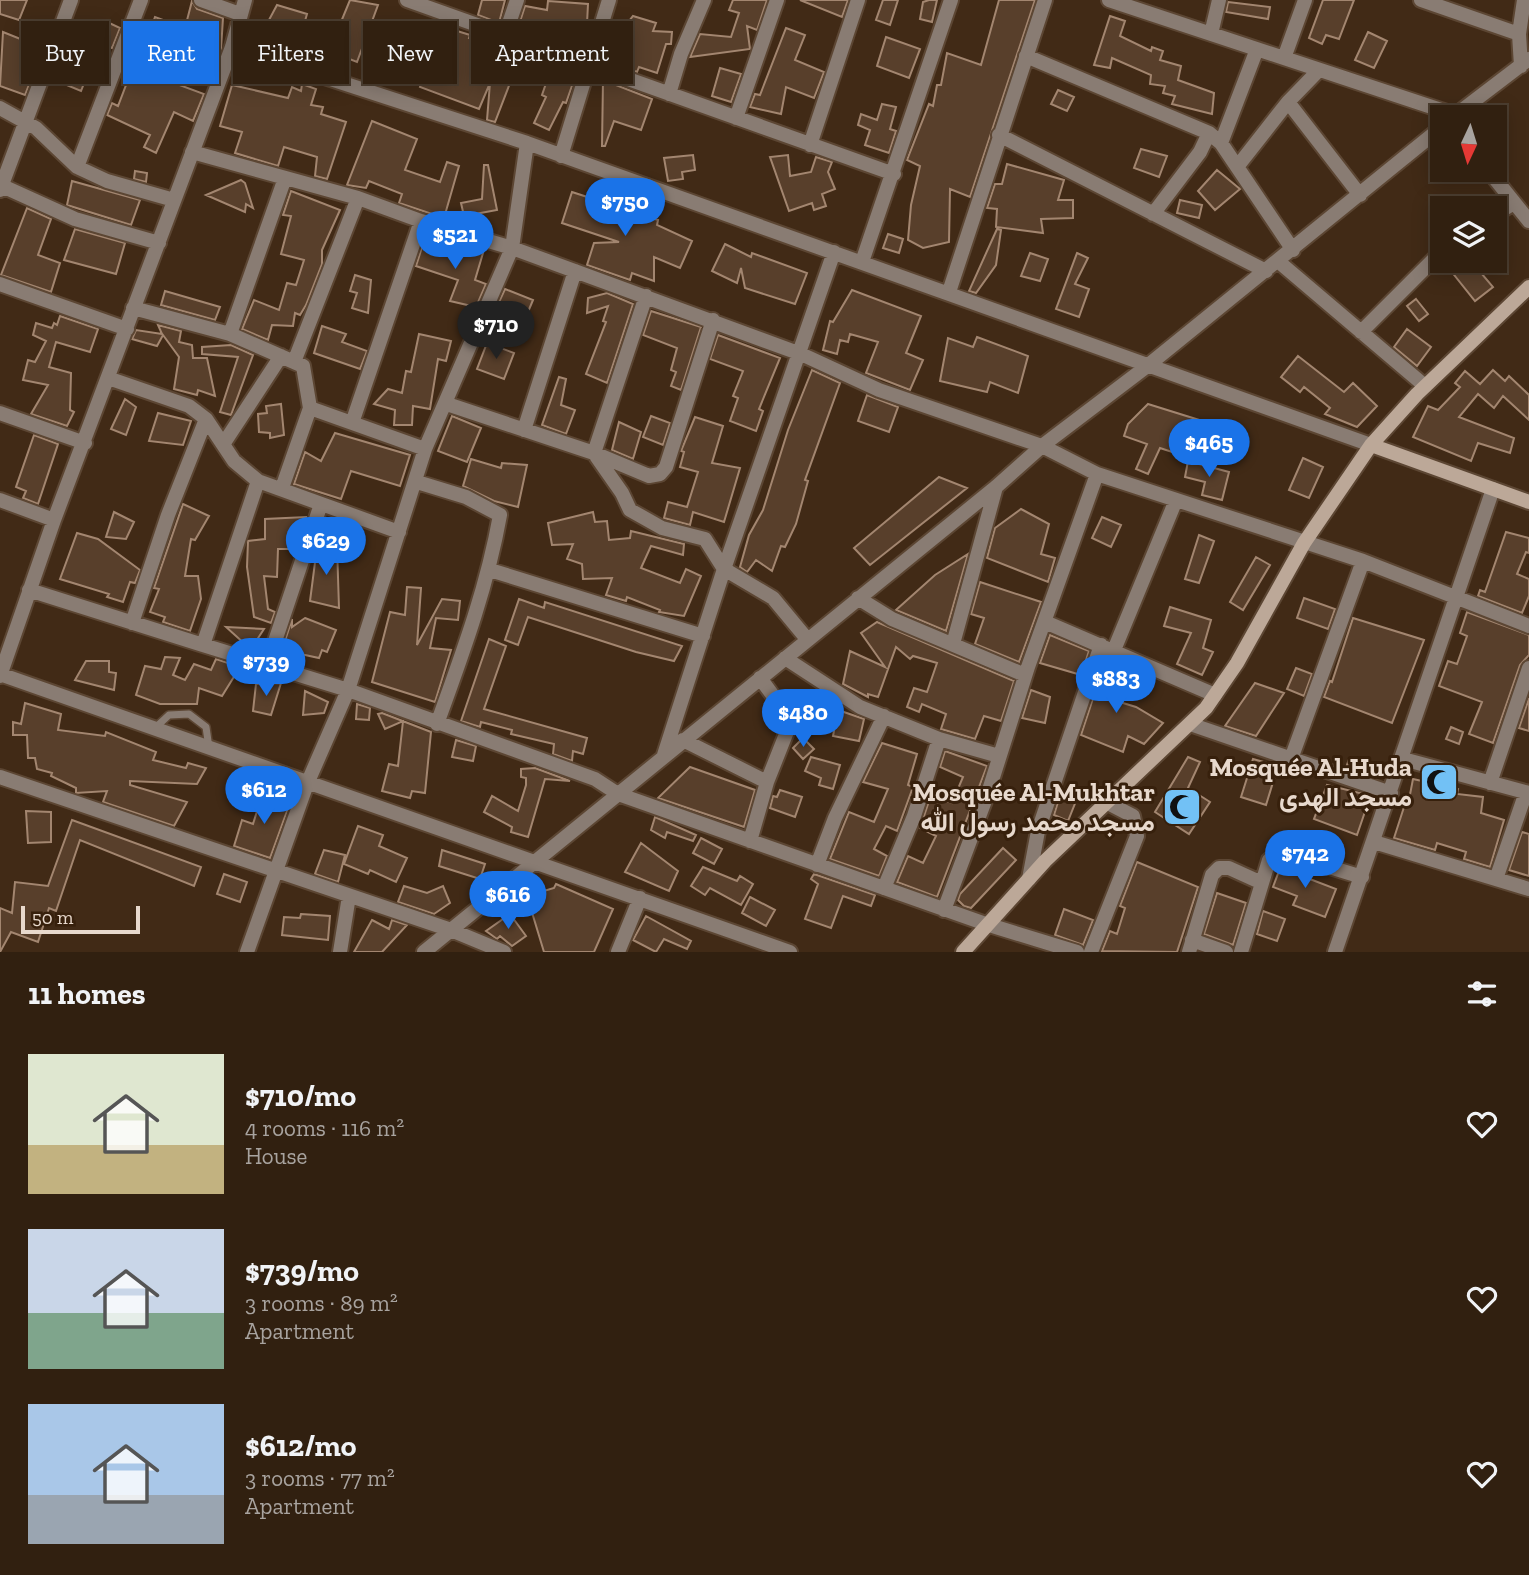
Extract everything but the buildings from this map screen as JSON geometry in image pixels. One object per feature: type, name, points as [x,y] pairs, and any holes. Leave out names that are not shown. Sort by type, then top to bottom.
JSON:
[{"type":"street","points":[[71,0],[1,187],[75,219],[159,243]]},
{"type":"street","points":[[77,167],[141,0]]},
{"type":"street","points":[[201,0],[240,14]]},
{"type":"street","points":[[245,0],[232,47],[54,520],[0,675],[307,783],[537,860],[790,952]]},
{"type":"street","points":[[407,0],[438,5],[474,21]]},
{"type":"street","points":[[510,21],[517,0]]},
{"type":"street","points":[[603,21],[610,0]]},
{"type":"street","points":[[669,94],[681,54],[704,0]]},
{"type":"street","points":[[736,118],[777,0]]},
{"type":"street","points":[[810,145],[858,0]]},
{"type":"street","points":[[862,261],[894,174],[951,0]]},
{"type":"street","points":[[949,292],[1045,0]]},
{"type":"street","points":[[1109,0],[1430,108]]},
{"type":"street","points":[[1211,34],[1219,0]]},
{"type":"street","points":[[1284,58],[1305,0]]},
{"type":"street","points":[[1421,0],[1519,34]]},
{"type":"street","points":[[1468,105],[1525,62],[1519,34],[1524,0]]},
{"type":"street","points":[[232,47],[527,143],[1529,502]]},
{"type":"street","points":[[1221,143],[1257,49]]},
{"type":"street","points":[[1026,56],[1209,133],[1221,143],[1293,250]]},
{"type":"street","points":[[1237,167],[1288,102],[1319,70]]},
{"type":"street","points":[[633,81],[894,174]]},
{"type":"street","points":[[561,156],[582,84]]},
{"type":"street","points":[[1288,102],[1360,195]]},
{"type":"street","points":[[0,108],[26,123],[77,167],[107,181],[174,200]]},
{"type":"street","points":[[1153,214],[1200,152],[1209,133]]},
{"type":"street","points":[[999,135],[1266,271]]},
{"type":"street","points":[[424,952],[996,487],[1042,446],[1293,250],[1430,137]]},
{"type":"street","points":[[247,952],[307,783],[348,690],[417,482],[425,449],[447,404],[512,248],[527,143]]},
{"type":"street","points":[[192,152],[358,198],[421,221],[512,248],[801,354],[879,390],[1042,446],[1097,474],[1363,561],[1529,626]]},
{"type":"street","points":[[230,334],[285,178]]},
{"type":"street","points":[[1497,182],[1529,221]]},
{"type":"street","points":[[224,443],[287,359],[358,198]]},
{"type":"street","points":[[1507,207],[1514,203]]},
{"type":"street","points":[[352,423],[421,221]]},
{"type":"street","points":[[664,756],[724,569],[801,354],[834,252]]},
{"type":"street","points":[[1279,261],[1425,386]]},
{"type":"street","points":[[1361,332],[1430,262]]},
{"type":"street","points":[[524,430],[575,271]]},
{"type":"street","points":[[0,284],[127,329]]},
{"type":"street","points":[[963,952],[1028,879],[1190,724],[1215,695],[1249,642],[1304,543],[1371,445],[1425,386],[1529,287]]},
{"type":"street","points":[[594,453],[646,296]]},
{"type":"street","points":[[134,308],[230,334],[303,366],[310,408],[282,488]]},
{"type":"street","points":[[447,404],[594,453],[649,476],[660,474],[666,467],[713,320]]},
{"type":"street","points":[[108,378],[189,406],[206,419],[234,461],[258,481],[399,532]]},
{"type":"street","points":[[310,408],[425,449]]},
{"type":"street","points":[[0,413],[85,443]]},
{"type":"street","points":[[132,623],[168,515],[206,419]]},
{"type":"street","points":[[594,453],[622,493],[630,510],[662,528],[705,539],[724,569],[773,598],[807,639]]},
{"type":"street","points":[[944,910],[989,790],[1025,675],[1097,474]]},
{"type":"street","points":[[203,645],[258,481]]},
{"type":"street","points":[[417,482],[466,497],[500,516],[490,570],[477,615],[437,724]]},
{"type":"street","points":[[953,644],[996,487]]},
{"type":"street","points":[[1335,952],[1493,489]]},
{"type":"street","points":[[0,500],[54,520]]},
{"type":"street","points":[[1028,879],[1038,831],[1107,647],[1176,500]]},
{"type":"street","points":[[267,665],[321,504]]},
{"type":"street","points":[[1292,759],[1363,561]]},
{"type":"street","points":[[490,570],[703,636]]},
{"type":"street","points":[[29,590],[348,690],[595,779],[618,794],[944,910],[1077,952]]},
{"type":"street","points":[[858,598],[891,619],[1025,675]]},
{"type":"street","points":[[1045,622],[1215,695]]},
{"type":"street","points":[[785,658],[860,707],[939,739],[999,756]]},
{"type":"street","points":[[1490,783],[1529,668]]},
{"type":"street","points":[[750,841],[767,782],[790,724],[785,712],[760,678]]},
{"type":"street","points":[[817,865],[835,818],[884,716]]},
{"type":"street","points":[[1190,724],[1391,793]]},
{"type":"street","points":[[884,888],[914,816],[939,739]]},
{"type":"street","points":[[683,740],[767,782]]},
{"type":"street","points":[[1403,759],[1527,793],[1496,878]]},
{"type":"street","points":[[0,777],[451,930],[503,952]]},
{"type":"street","points":[[1091,952],[1137,836],[1133,816],[1106,802]]},
{"type":"street","points":[[1374,842],[1529,889]]},
{"type":"street","points":[[1241,952],[1269,860],[1281,852],[1362,877]]},
{"type":"street","points":[[1226,952],[1191,946],[1212,875],[1219,868],[1229,868],[1262,883]]},
{"type":"street","points":[[340,952],[349,896]]},
{"type":"street","points":[[618,952],[640,898]]},
{"type":"lane","points":[[155,729],[169,715],[189,714],[206,727],[209,748]]},
{"type":"place","name":"Mosquée Al-Huda مسجد الهدى","points":[[1439,782]]},
{"type":"place","name":"Mosquée Al-Mukhtar مسجد محمد رسول الله","points":[[1182,807]]}]
